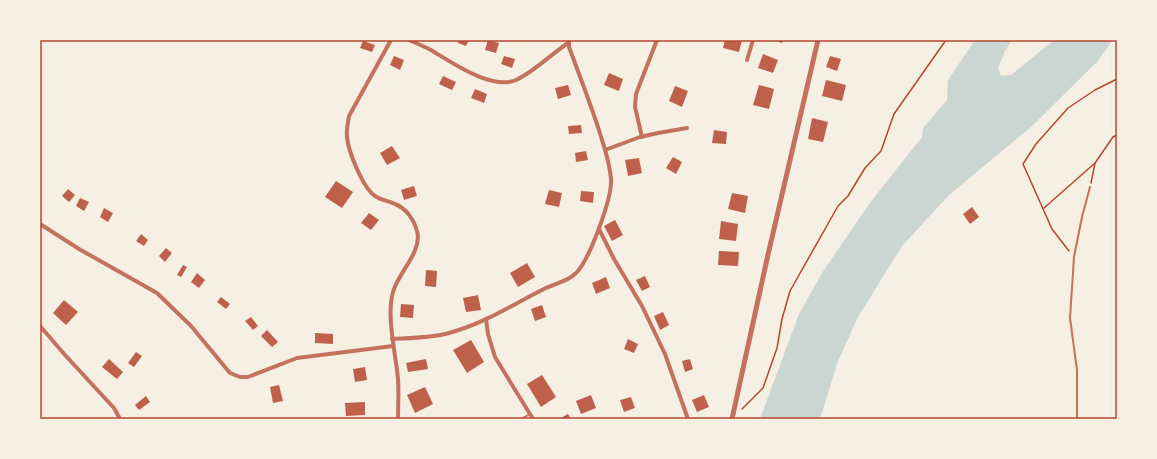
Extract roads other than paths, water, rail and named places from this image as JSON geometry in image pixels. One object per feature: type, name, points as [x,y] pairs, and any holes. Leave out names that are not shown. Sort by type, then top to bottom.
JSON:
[{"type":"street","points":[[391,40],[349,116],[347,138],[351,154],[369,190],[374,195],[403,208],[410,217],[418,233],[416,249],[392,292],[390,308],[392,339],[398,380],[398,419]]},
{"type":"street","points":[[392,339],[448,334],[474,325],[576,274],[591,248],[599,229],[609,196],[611,181],[605,150],[569,41],[522,77],[509,82],[501,82],[477,76],[428,48],[409,40]]},
{"type":"street","points":[[642,137],[635,107],[636,94],[657,40]]},
{"type":"street","points":[[748,60],[753,40]]},
{"type":"street","points":[[732,419],[765,266],[818,40]]},
{"type":"street","points":[[605,150],[642,137],[687,128]]},
{"type":"street","points":[[40,224],[78,248],[157,293],[191,326],[230,373],[240,377],[248,377],[297,358],[393,346]]},
{"type":"street","points":[[599,229],[614,259],[642,306],[666,354],[688,419]]},
{"type":"street","points":[[486,319],[488,334],[495,357],[533,419]]},
{"type":"street","points":[[40,326],[64,355],[114,408],[120,419]]},
{"type":"lane","points":[[1077,419],[1077,370],[1070,318],[1074,257],[1090,187]]},
{"type":"lane","points":[[521,419],[531,414]]}]
